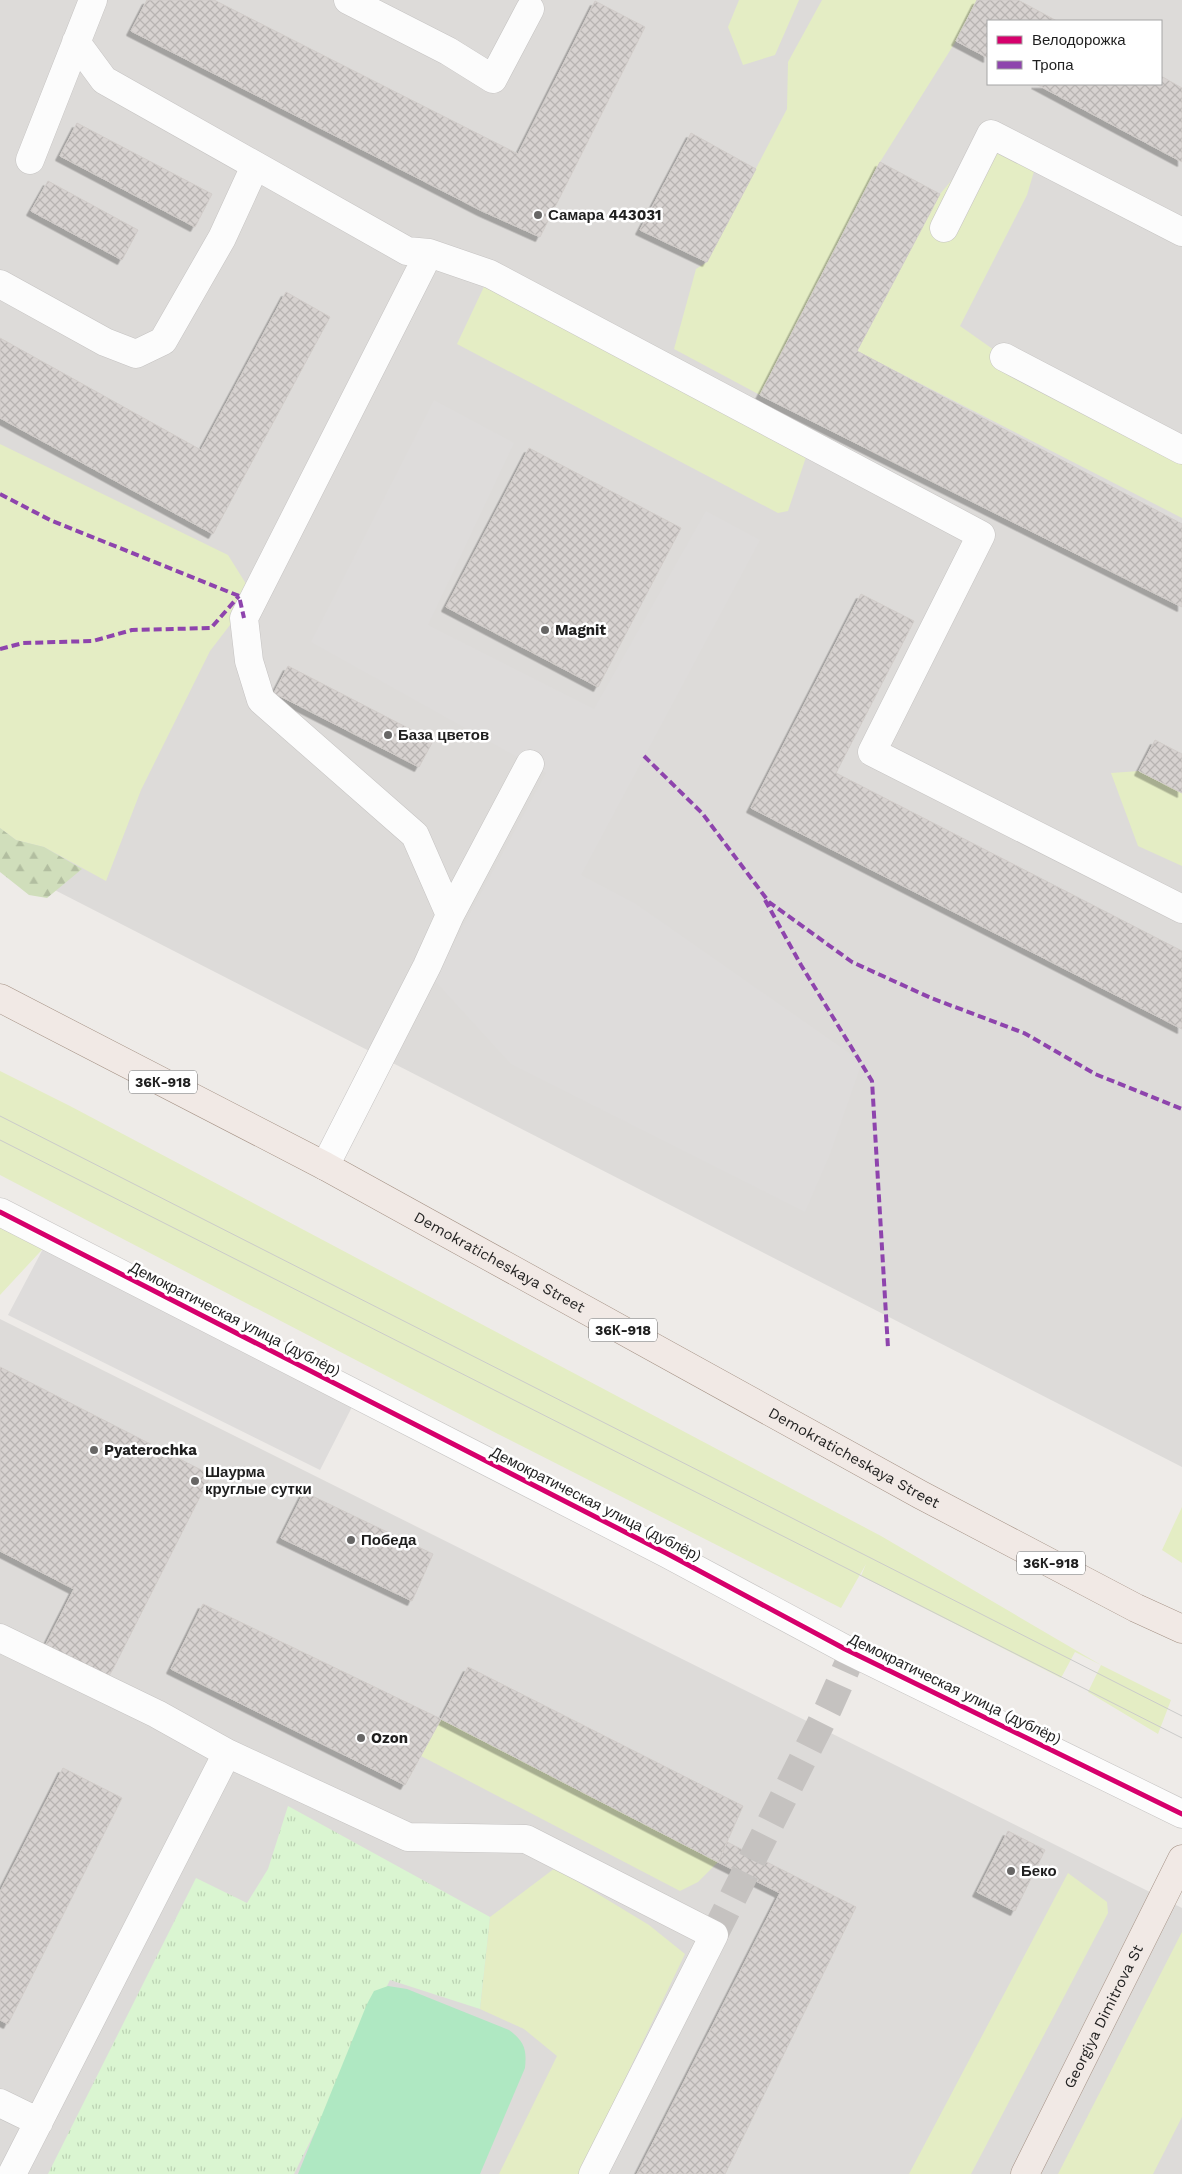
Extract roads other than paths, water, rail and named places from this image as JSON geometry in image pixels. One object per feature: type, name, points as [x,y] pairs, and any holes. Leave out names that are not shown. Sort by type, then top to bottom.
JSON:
[{"type":"main road","name":"Demokraticheskaya Street","points":[[0,998],[325,1166],[921,1495],[1136,1608],[1182,1629]]},
{"type":"main road","name":"Georgiya Dimitrova St","points":[[1025,2174],[1182,1859]]},
{"type":"street","points":[[30,160],[93,0]]},
{"type":"street","points":[[348,0],[448,51],[493,79],[530,9]]},
{"type":"street","points":[[76,42],[104,80],[407,251],[429,253],[490,274],[981,535],[872,752],[1182,909]]},
{"type":"street","points":[[944,228],[991,134],[1182,232]]},
{"type":"street","points":[[0,284],[105,342],[136,354],[163,341],[222,238],[255,166]]},
{"type":"street","points":[[429,253],[244,618],[249,661],[261,700],[415,835],[450,914]]},
{"type":"street","points":[[1004,357],[1182,450]]},
{"type":"street","points":[[325,1166],[450,914],[530,764]]},
{"type":"street","name":"Демократическая улица (дублёр)","points":[[0,1212],[666,1553],[845,1649],[1182,1814]]},
{"type":"street","points":[[0,1638],[157,1714],[227,1753],[408,1837],[526,1839],[714,1935],[593,2174]]},
{"type":"street","points":[[12,2174],[227,1753]]},
{"type":"street","points":[[0,2102],[39,2122]]},
{"type":"tunnel","points":[[714,1935],[828,1709],[853,1653]]},
{"type":"tram line","points":[[0,1116],[1182,1716]]},
{"type":"tram line","points":[[0,1140],[1182,1738]]},
{"type":"place","name":"Самара 443031","points":[[538,215]]},
{"type":"place","name":"Magnit","points":[[545,630]]},
{"type":"place","name":"База цветов","points":[[388,735]]},
{"type":"place","name":"Pyaterochka","points":[[94,1450]]},
{"type":"place","name":"Шаурма круглые сутки","points":[[195,1481]]},
{"type":"place","name":"Победа","points":[[351,1540]]},
{"type":"place","name":"Ozon","points":[[361,1738]]},
{"type":"place","name":"Беко","points":[[1011,1871]]}]
